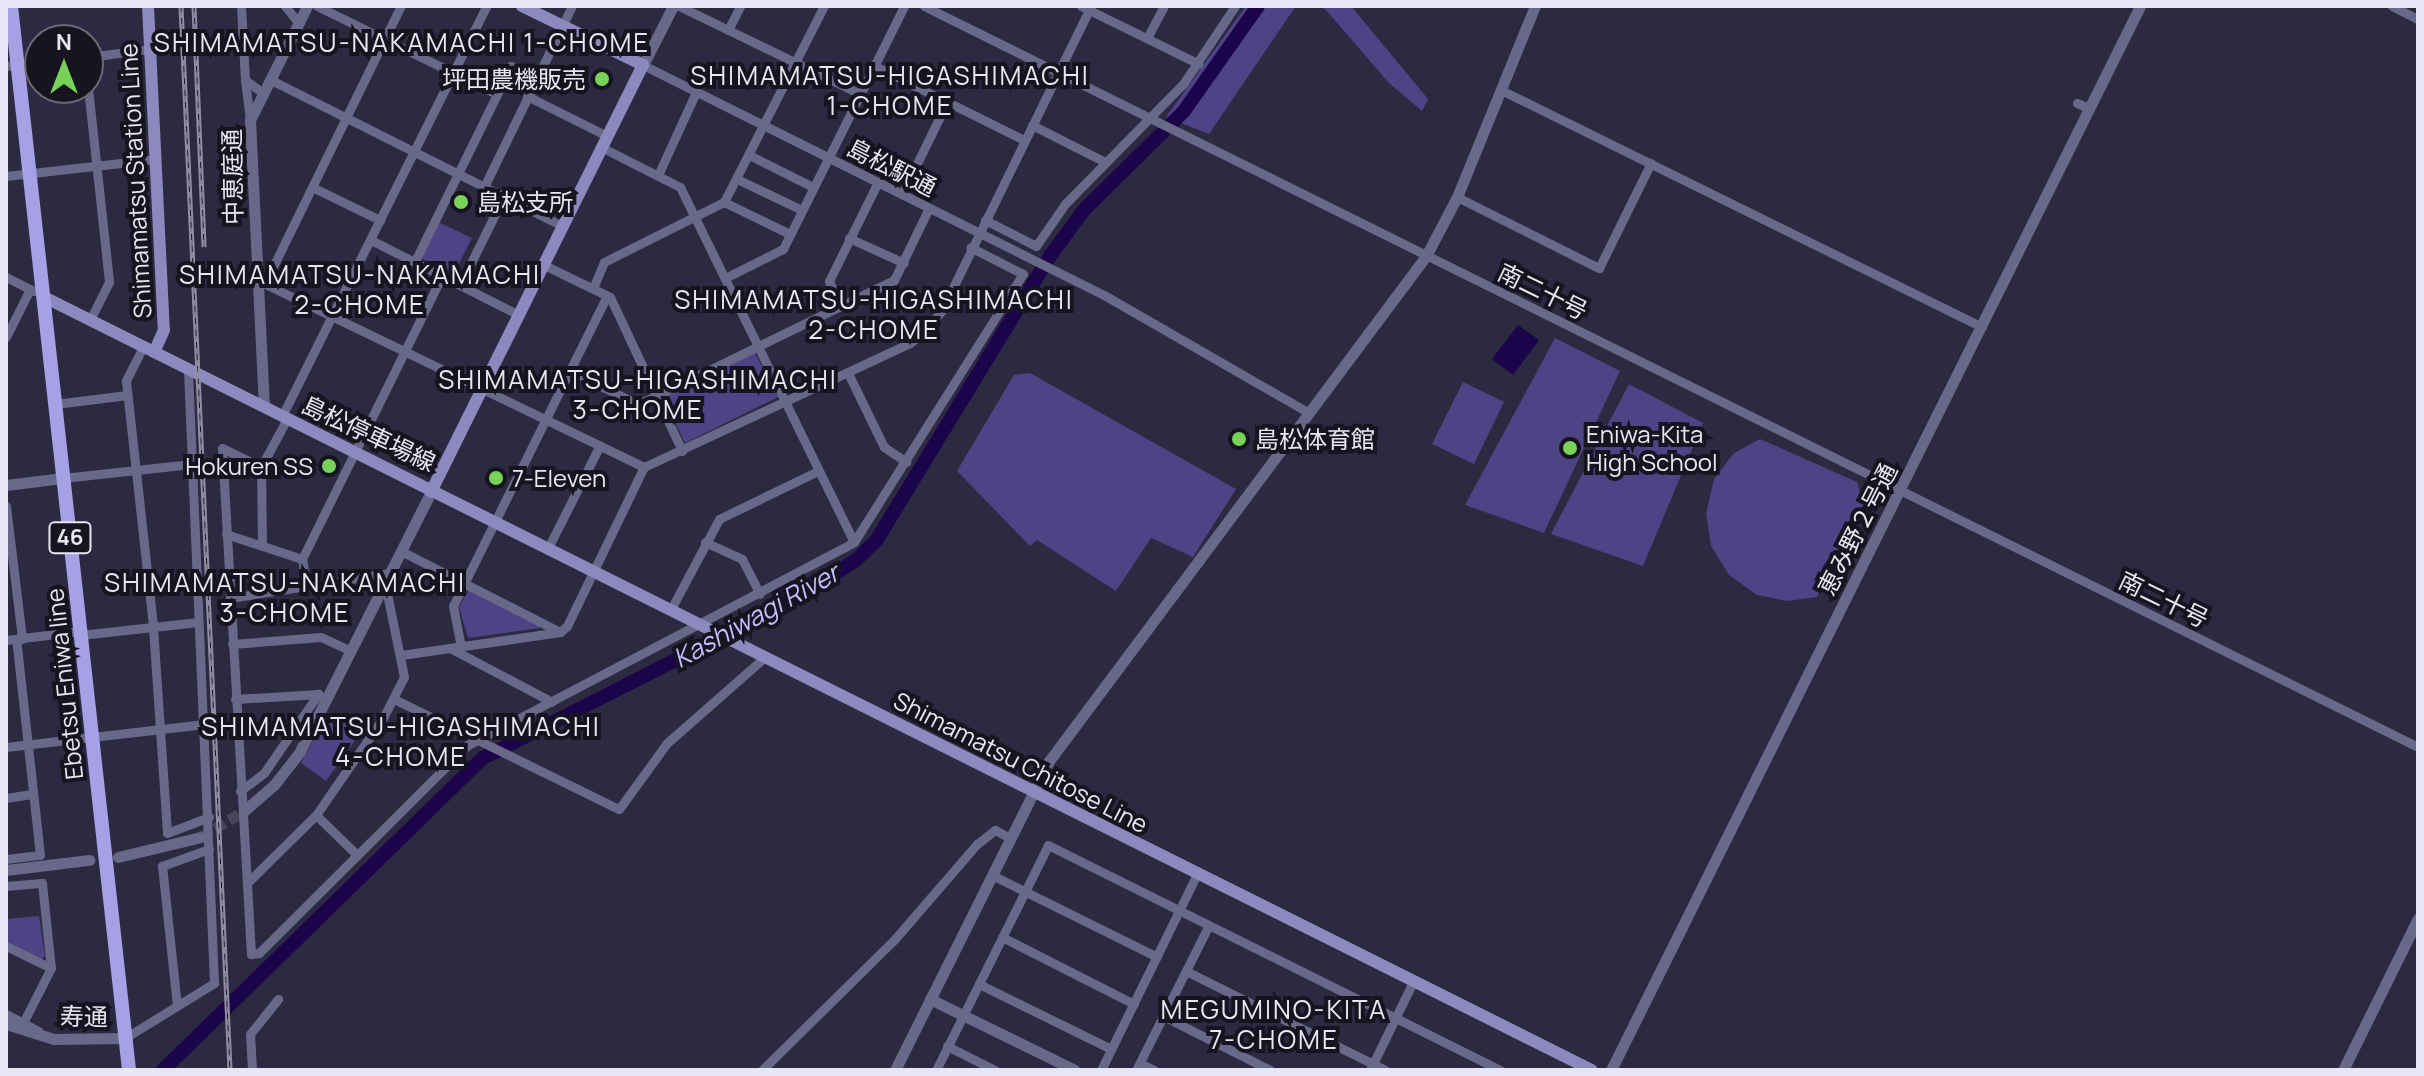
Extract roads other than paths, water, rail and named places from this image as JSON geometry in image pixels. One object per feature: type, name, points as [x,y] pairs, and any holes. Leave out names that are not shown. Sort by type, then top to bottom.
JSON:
[{"type":"main road","name":"Ebetsu Eniwa line","points":[[11,6],[12,65],[30,174],[129,1070]]},
{"type":"main road","name":"Shimamatsu Station Line","points":[[148,6],[164,330],[148,350]]},
{"type":"main road","points":[[522,6],[643,65]]},
{"type":"main road","name":"島松停車場線","points":[[44,297],[431,492],[643,65]]},
{"type":"main road","name":"Shimamatsu Chitose Line","points":[[431,492],[1592,1070]]},
{"type":"street","points":[[241,6],[250,120]]},
{"type":"street","points":[[285,6],[286,13],[299,23]]},
{"type":"street","name":"中恵庭通","points":[[264,407],[262,281],[250,120],[307,6]]},
{"type":"street","points":[[317,6],[497,94]]},
{"type":"street","points":[[401,6],[262,281],[644,467]]},
{"type":"street","points":[[262,546],[261,467],[486,6]]},
{"type":"street","points":[[484,187],[572,6]]},
{"type":"street","points":[[643,65],[676,6],[860,94]]},
{"type":"street","points":[[728,30],[740,6]]},
{"type":"street","points":[[593,288],[604,262],[724,202],[824,6]]},
{"type":"street","points":[[725,278],[783,249],[904,6]]},
{"type":"street","name":"南二十号","points":[[924,6],[2418,747]]},
{"type":"street","points":[[1147,38],[1164,6]]},
{"type":"street","points":[[985,220],[1036,246],[1065,204],[1105,162],[1155,121],[1199,64],[1235,6]]},
{"type":"street","points":[[895,1070],[1049,761],[1426,256],[1457,197],[1535,6]]},
{"type":"street","name":"恵み野２号通","points":[[1611,1070],[1892,486],[1976,325],[2083,106],[2140,6]]},
{"type":"street","points":[[2392,6],[2418,19]]},
{"type":"street","points":[[560,632],[594,571],[644,467],[910,343],[926,330],[942,310],[1087,7],[1199,64]]},
{"type":"street","points":[[104,55],[150,49]]},
{"type":"street","name":"島松駅通","points":[[643,65],[1069,278],[1309,413]]},
{"type":"street","points":[[415,261],[511,66],[536,78]]},
{"type":"street","points":[[875,66],[1024,140]]},
{"type":"street","points":[[245,80],[263,93]]},
{"type":"street","points":[[271,80],[562,226]]},
{"type":"street","points":[[1501,90],[1976,325]]},
{"type":"street","points":[[658,175],[696,92]]},
{"type":"street","points":[[527,96],[680,187],[854,542]]},
{"type":"street","points":[[902,194],[947,102]]},
{"type":"street","points":[[89,104],[109,282],[90,320]]},
{"type":"street","points":[[1032,125],[1105,162]]},
{"type":"street","points":[[749,155],[813,187]]},
{"type":"street","points":[[6,176],[156,159]]},
{"type":"street","points":[[1457,197],[1599,268],[1651,163]]},
{"type":"street","points":[[737,179],[802,210]]},
{"type":"street","points":[[842,307],[829,281],[878,182]]},
{"type":"street","points":[[312,187],[380,220]]},
{"type":"street","points":[[460,285],[504,196]]},
{"type":"street","points":[[724,202],[790,234]]},
{"type":"street","points":[[571,371],[637,404],[656,396],[894,280],[929,208]]},
{"type":"street","points":[[849,238],[904,263]]},
{"type":"street","points":[[371,240],[519,315]]},
{"type":"street","points":[[261,467],[222,448],[251,954],[259,953],[357,855],[483,741],[552,702],[704,627],[854,542],[1023,274],[970,247]]},
{"type":"street","points":[[544,265],[607,296],[682,451]]},
{"type":"street","points":[[307,587],[302,559],[442,276]]},
{"type":"street","points":[[6,277],[44,297]]},
{"type":"street","points":[[6,337],[30,289]]},
{"type":"street","points":[[456,647],[453,606],[607,296]]},
{"type":"street","points":[[148,350],[126,381],[153,627],[167,833],[209,817]]},
{"type":"street","points":[[125,1038],[214,983],[188,371]]},
{"type":"street","points":[[848,373],[884,447],[906,462]]},
{"type":"street","points":[[55,404],[127,395]]},
{"type":"street","points":[[548,548],[600,445]]},
{"type":"street","points":[[6,485],[191,464]]},
{"type":"street","points":[[671,609],[719,519],[818,471]]},
{"type":"street","points":[[240,791],[264,773],[324,694],[351,651],[431,492]]},
{"type":"street","points":[[6,506],[15,639],[40,855],[6,859]]},
{"type":"street","points":[[226,534],[302,559]]},
{"type":"street","points":[[705,542],[742,559],[760,594]]},
{"type":"street","points":[[401,551],[560,632]]},
{"type":"street","points":[[230,598],[387,578]]},
{"type":"street","points":[[248,882],[316,815],[394,699],[404,677],[387,578]]},
{"type":"street","points":[[15,639],[198,622]]},
{"type":"street","points":[[401,655],[560,632]]},
{"type":"street","points":[[232,644],[321,637],[351,651]]},
{"type":"street","points":[[456,647],[552,702]]},
{"type":"street","points":[[394,699],[619,809],[667,743],[765,657]]},
{"type":"street","points":[[235,699],[324,694]]},
{"type":"street","points":[[245,810],[286,773],[324,694]]},
{"type":"street","points":[[6,747],[205,724]]},
{"type":"street","points":[[6,798],[32,794]]},
{"type":"street","points":[[316,815],[357,855]]},
{"type":"street","points":[[762,1070],[894,940],[977,844],[995,830],[1010,838]]},
{"type":"street","points":[[118,857],[201,837]]},
{"type":"street","points":[[936,1070],[1048,845],[1500,1070]]},
{"type":"street","points":[[177,1006],[162,866],[209,849]]},
{"type":"street","points":[[6,870],[89,860]]},
{"type":"street","points":[[1101,1070],[1197,874]]},
{"type":"street","points":[[992,875],[1157,957]]},
{"type":"street","points":[[6,886],[42,883],[51,968],[21,1027]]},
{"type":"street","points":[[2343,1070],[2418,918]]},
{"type":"street","points":[[1154,1070],[1138,1066],[1209,925]]},
{"type":"street","points":[[1002,937],[1134,1004]]},
{"type":"street","points":[[6,946],[51,968]]},
{"type":"street","points":[[1186,971],[1371,1067],[1385,1070]]},
{"type":"street","points":[[1371,1067],[1413,982]]},
{"type":"street","points":[[979,984],[1111,1049]]},
{"type":"street","points":[[252,1070],[250,1034],[278,999]]},
{"type":"street","points":[[930,999],[1075,1070]]},
{"type":"street","name":"寿通","points":[[6,1015],[21,1027]]},
{"type":"street","points":[[1163,1016],[1270,1070]]},
{"type":"street","name":"寿通","points":[[6,1024],[72,1041],[125,1038]]},
{"type":"street","points":[[947,1046],[995,1070]]},
{"type":"waterway","name":"Kashiwagi River","points":[[163,1070],[483,758],[801,596],[856,560],[876,541],[1050,256],[1083,211],[1184,111],[1258,6]]},
{"type":"tunnel","points":[[201,837],[245,810]]},
{"type":"railway","points":[[181,6],[230,1070]]},
{"type":"railway","points":[[194,6],[204,247]]},
{"type":"place","name":"坪田農機販売","points":[[602,79]]},
{"type":"place","name":"島松支所","points":[[461,202]]},
{"type":"place","name":"島松体育館","points":[[1239,439]]},
{"type":"place","name":"Eniwa-Kita High School","points":[[1570,448]]},
{"type":"place","name":"Hokuren SS","points":[[329,466]]},
{"type":"place","name":"7-Eleven","points":[[496,478]]},
{"type":"district","name":"SHIMAMATSU-NAKAMACHI 1-CHOME","points":[[402,43]]},
{"type":"district","name":"SHIMAMATSU-HIGASHIMACHI 1-CHOME","points":[[890,91]]},
{"type":"district","name":"SHIMAMATSU-NAKAMACHI 2-CHOME","points":[[360,290]]},
{"type":"district","name":"SHIMAMATSU-HIGASHIMACHI 2-CHOME","points":[[874,315]]},
{"type":"district","name":"SHIMAMATSU-HIGASHIMACHI 3-CHOME","points":[[638,395]]},
{"type":"district","name":"SHIMAMATSU-NAKAMACHI 3-CHOME","points":[[285,598]]},
{"type":"district","name":"SHIMAMATSU-HIGASHIMACHI 4-CHOME","points":[[401,742]]},
{"type":"district","name":"MEGUMINO-KITA 7-CHOME","points":[[1274,1025]]}]
